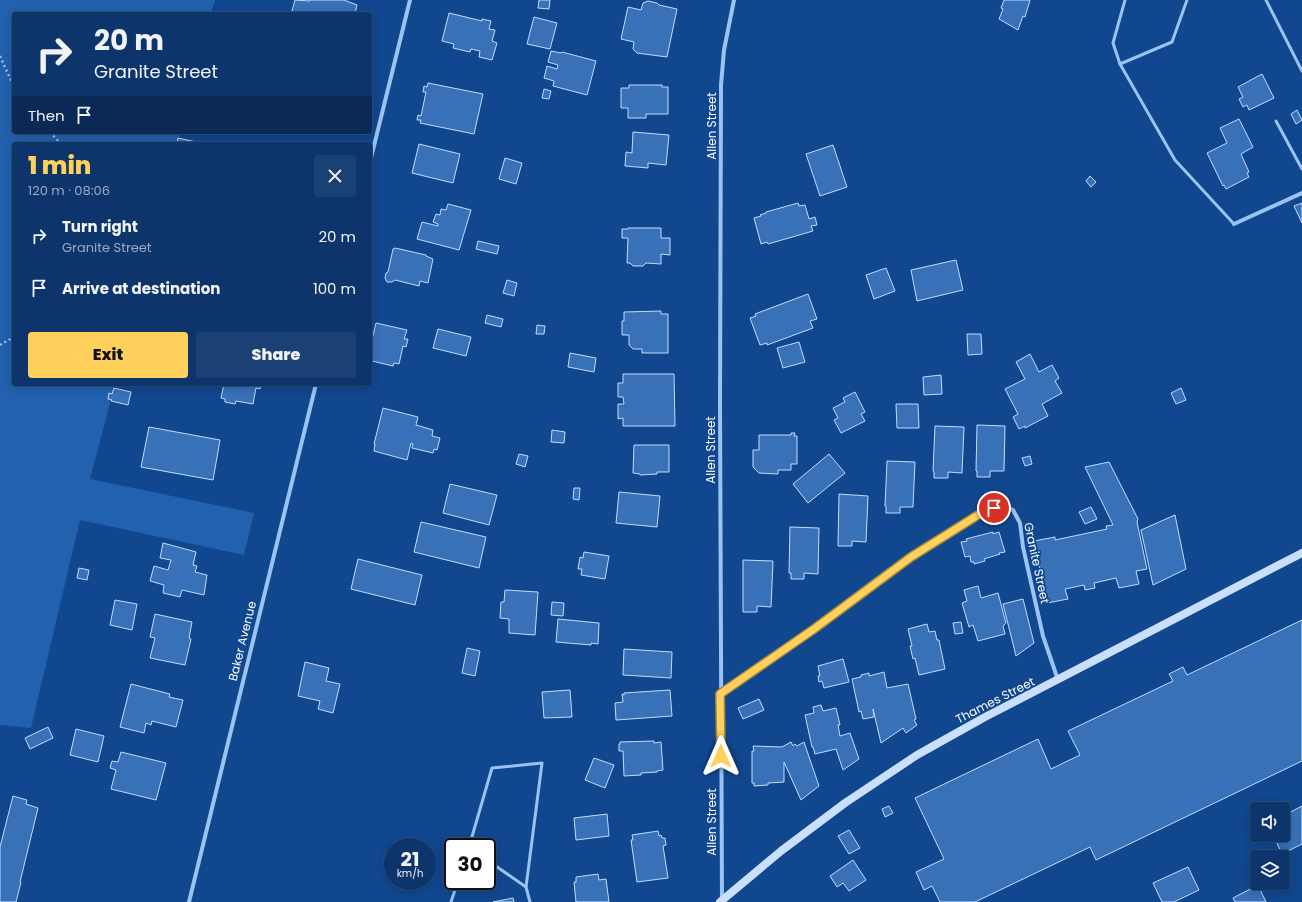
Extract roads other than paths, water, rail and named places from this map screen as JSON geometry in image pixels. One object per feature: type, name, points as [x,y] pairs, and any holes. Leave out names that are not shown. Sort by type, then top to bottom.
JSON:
[{"type":"street","points":[[372,154],[410,0]]},
{"type":"street","name":"Allen Street","points":[[721,901],[721,85],[724,50],[734,0]]},
{"type":"street","points":[[1234,224],[1302,193]]},
{"type":"street","name":"Baker Avenue","points":[[189,902],[316,386]]},
{"type":"street","name":"Granite Street","points":[[720,694],[814,629],[911,557],[986,510],[1002,506],[1013,510],[1020,524],[1023,547],[1043,636],[1058,680]]},
{"type":"street","name":"Thames Street","points":[[721,901],[781,851],[844,803],[917,754],[985,717],[1302,553]]},
{"type":"lane","points":[[1125,0],[1113,43],[1120,64],[1174,160],[1234,224]]},
{"type":"lane","points":[[1120,64],[1172,42],[1187,0]]},
{"type":"lane","points":[[1266,0],[1302,71]]},
{"type":"lane","points":[[1276,121],[1302,169]]},
{"type":"lane","points":[[472,838],[492,768],[542,763],[526,887],[530,902]]},
{"type":"lane","points":[[496,866],[526,887]]},
{"type":"lane","points":[[451,902],[455,890]]}]
